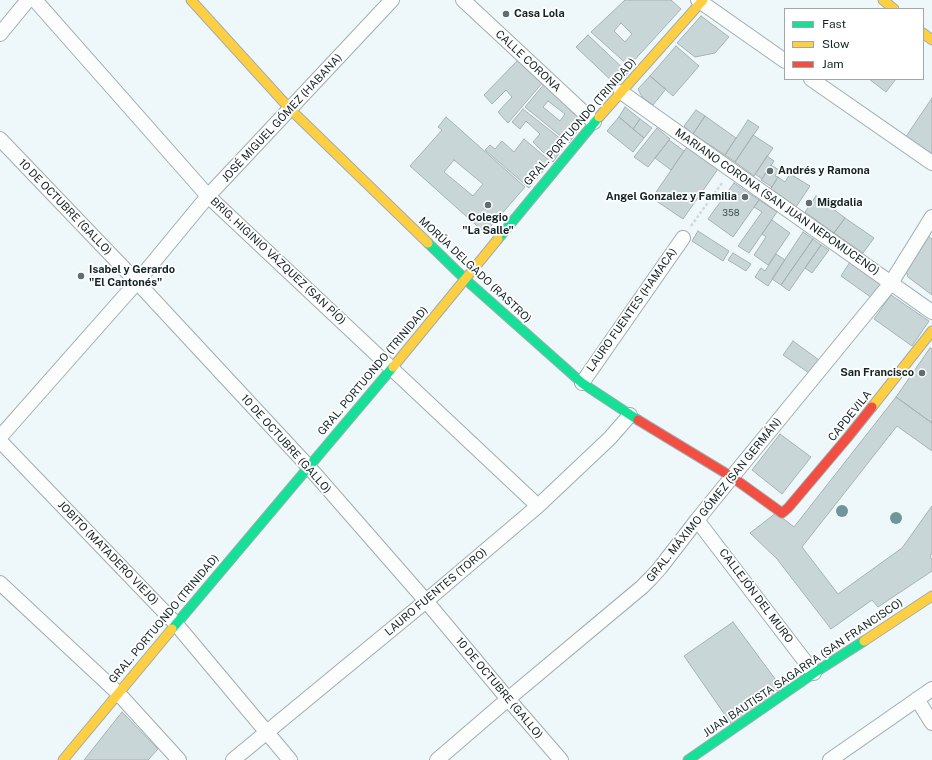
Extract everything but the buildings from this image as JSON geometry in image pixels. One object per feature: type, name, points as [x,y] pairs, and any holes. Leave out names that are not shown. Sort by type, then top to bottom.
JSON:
[{"type":"street","points":[[0,34],[28,0]]},
{"type":"street","name":"BRIG. HIGINIO VÁZQUEZ (SAN PÍO)","points":[[35,0],[208,196],[538,506]]},
{"type":"street","name":"MORÚA DELGADO (RASTRO)","points":[[191,0],[290,109],[465,280],[582,383],[630,415],[732,477],[782,513]]},
{"type":"street","name":"JOSÉ MIGUEL GÓMEZ (HABANA)","points":[[0,436],[137,282],[208,196],[392,0]]},
{"type":"street","name":"CALLE CORONA","points":[[463,0],[594,122]]},
{"type":"street","points":[[883,0],[893,8]]},
{"type":"street","points":[[701,1],[784,60]]},
{"type":"street","name":"GRAL. PORTUONDO (TRINIDAD)","points":[[63,760],[308,466],[392,368],[594,122],[701,1]]},
{"type":"street","points":[[924,34],[932,40]]},
{"type":"street","points":[[812,80],[932,163]]},
{"type":"street","name":"MARIANO CORONA (SAN JUAN NEPOMUCENO)","points":[[621,92],[932,312]]},
{"type":"street","name":"10 DE OCTUBRE (GALLO)","points":[[0,138],[137,282],[308,466],[426,601],[561,760]]},
{"type":"street","name":"GRAL. MÁXIMO GÓMEZ (SAN GERMÁN)","points":[[437,760],[642,587],[660,568],[697,520],[891,283],[932,217]]},
{"type":"street","name":"LAURO FUENTES (HAMACA)","points":[[582,383],[683,238]]},
{"type":"street","name":"CAPDEVILA","points":[[782,513],[788,508],[848,437],[932,331]]},
{"type":"street","name":"LAURO FUENTES (TORO)","points":[[233,760],[426,601],[538,506],[610,438],[630,415]]},
{"type":"street","name":"JOBITO (MATADERO VIEJO)","points":[[0,441],[176,624],[290,760]]},
{"type":"street","name":"CALLEJÓN DEL MURO","points":[[697,520],[814,673]]},
{"type":"street","points":[[0,583],[118,693],[179,760]]},
{"type":"street","name":"JUAN BAUTISTA SAGARRA (SAN FRANCISCO)","points":[[688,760],[814,673],[932,596]]},
{"type":"street","points":[[830,760],[932,689]]},
{"type":"street","points":[[917,699],[932,723]]},
{"type":"path","points":[[683,238],[731,170]]},
{"type":"traffic: fast","points":[[498,239],[599,117]]},
{"type":"traffic: fast","points":[[428,243],[465,279],[582,383],[638,420]]},
{"type":"traffic: fast","points":[[172,629],[393,367]]},
{"type":"traffic: fast","points":[[688,760],[814,673],[864,641]]},
{"type":"traffic: slow","points":[[191,0],[290,109],[428,243]]},
{"type":"traffic: slow","points":[[599,117],[703,0]]},
{"type":"traffic: slow","points":[[883,0],[893,8]]},
{"type":"traffic: slow","points":[[924,34],[932,40]]},
{"type":"traffic: slow","points":[[393,367],[498,239]]},
{"type":"traffic: slow","points":[[872,407],[932,331]]},
{"type":"traffic: slow","points":[[864,641],[932,596]]},
{"type":"traffic: slow","points":[[63,760],[172,629]]},
{"type":"traffic: jam","points":[[638,420],[732,477],[782,513],[788,508],[872,407]]},
{"type":"place","name":"Casa Lola","points":[[506,14]]},
{"type":"place","name":"Andrés y Ramona","points":[[770,171]]},
{"type":"place","name":"Angel Gonzalez y Familia","points":[[745,197]]},
{"type":"place","name":"Migdalia","points":[[809,203]]},
{"type":"place","name":"Colegio \"La Salle\"","points":[[488,205]]},
{"type":"place","name":"Isabel y Gerardo \"El Cantonés\"","points":[[81,276]]},
{"type":"place","name":"San Francisco","points":[[922,373]]}]
